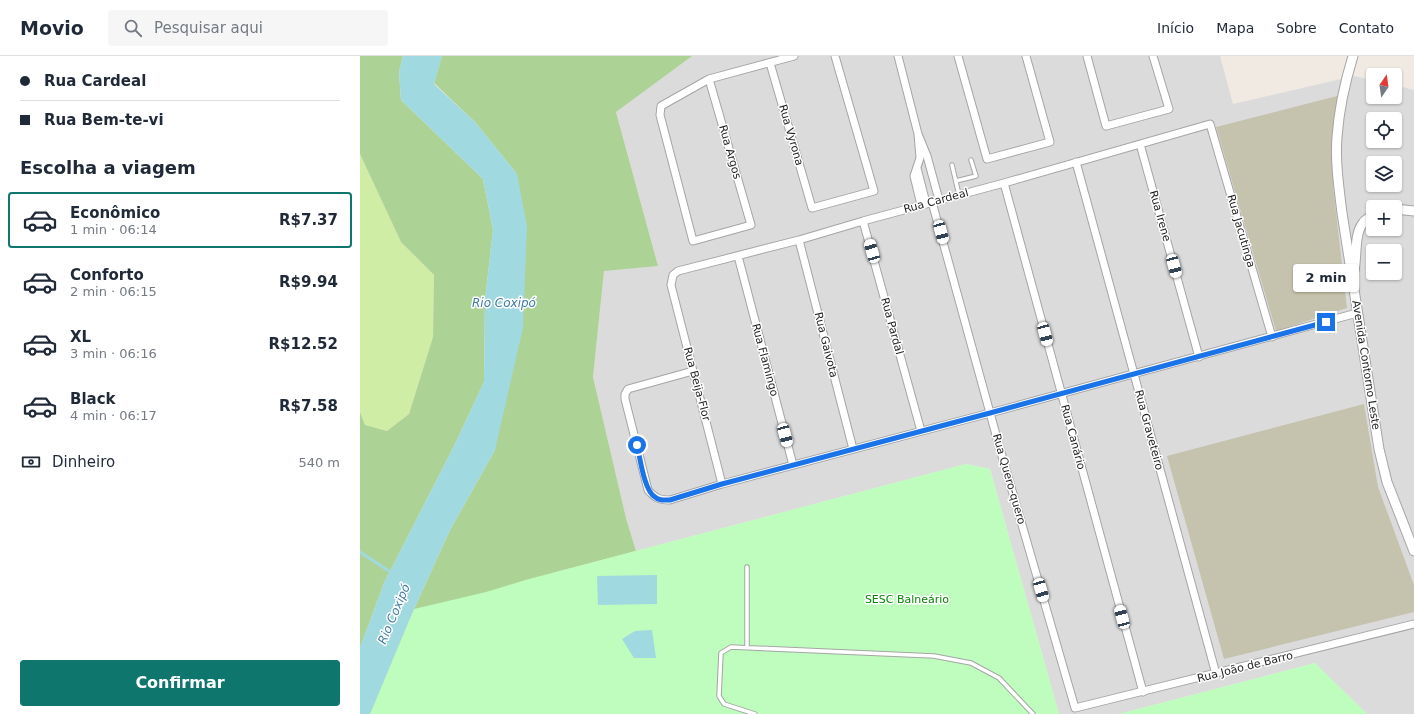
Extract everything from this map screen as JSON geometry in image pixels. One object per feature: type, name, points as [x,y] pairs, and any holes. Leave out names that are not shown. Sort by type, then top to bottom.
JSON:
[{"type":"street","points":[[709,80],[794,56]]},
{"type":"street","name":"Rua Vyrona","points":[[770,63],[812,208],[874,191],[835,56]]},
{"type":"street","points":[[898,56],[918,134],[928,159],[928,177],[933,202]]},
{"type":"street","points":[[958,56],[987,159],[1050,142],[1026,56]]},
{"type":"street","points":[[1086,56],[1106,126],[1169,109],[1153,56]]},
{"type":"street","name":"Avenida Contorno Leste","points":[[1354,56],[1344,91],[1337,138],[1338,178],[1342,213],[1379,449],[1387,482],[1414,552]]},
{"type":"street","name":"Rua Argos","points":[[709,80],[751,225],[693,241],[660,115],[661,106],[709,80]]},
{"type":"street","name":"Rua Cardeal","points":[[671,284],[673,275],[678,271],[800,240],[1210,124]]},
{"type":"street","name":"Rua Jacutinga","points":[[1210,124],[1272,337]]},
{"type":"street","points":[[918,134],[920,158],[916,166],[914,178],[933,202]]},
{"type":"street","name":"Rua Irene","points":[[1140,144],[1200,357]]},
{"type":"street","name":"Rua Graveteiro","points":[[1076,162],[1216,674]]},
{"type":"street","name":"Rua Canário","points":[[1004,183],[1143,692]]},
{"type":"street","name":"Rua Quero-quero","points":[[933,202],[990,413],[1075,708]]},
{"type":"street","points":[[1402,210],[1414,212]]},
{"type":"street","name":"Rua Pardal","points":[[863,221],[921,431]]},
{"type":"street","points":[[1352,279],[1356,260],[1358,234],[1363,223],[1366,221]]},
{"type":"street","name":"Rua Gaivota","points":[[800,240],[853,449]]},
{"type":"street","name":"Rua Flamingo","points":[[738,256],[793,465]]},
{"type":"street","name":"Rua Beija-Flor","points":[[671,284],[722,484]]},
{"type":"street","points":[[693,371],[628,389],[625,394],[648,490],[654,497],[661,500],[670,500],[722,484],[1134,375],[1357,313]]},
{"type":"street","name":"Rua João de Barro","points":[[1075,708],[1414,624]]},
{"type":"lane","points":[[956,181],[976,176],[971,160]]},
{"type":"lane","points":[[952,165],[959,195]]},
{"type":"lane","points":[[747,567],[747,648]]},
{"type":"lane","points":[[755,714],[724,704],[719,696],[721,653],[731,647],[934,656],[971,663],[1000,678],[1033,714]]},
{"type":"shaded area","points":[[653,56],[1220,56],[1233,104],[1354,76],[1366,79],[1366,104],[1402,104],[1402,87],[1414,90],[1414,714],[1367,714],[1315,663],[1119,714],[1059,714],[990,469],[966,464],[636,551],[626,518],[593,377],[604,270],[658,266],[616,112]]},
{"type":"shaded area","points":[[1337,96],[1333,186],[1347,308],[1276,331],[1216,127]]},
{"type":"shaded area","points":[[1364,404],[1378,487],[1414,585],[1414,612],[1224,659],[1167,456]]},
{"type":"green space","points":[[360,56],[403,56],[399,72],[401,100],[483,179],[493,230],[485,300],[484,382],[455,444],[384,583],[360,648],[360,412],[365,425],[387,431],[409,414],[433,337],[434,275],[401,242],[360,154]]},
{"type":"green space","points":[[442,56],[692,56],[616,112],[658,266],[604,271],[593,377],[626,518],[636,551],[553,573],[370,714],[410,618],[450,530],[495,450],[517,174],[475,122],[434,83]]},
{"type":"green space","points":[[360,154],[401,242],[434,275],[433,337],[409,414],[387,431],[365,425],[360,412]]},
{"type":"green space","name":"SESC Balneário","points":[[966,464],[990,469],[1059,714],[370,714],[414,609],[486,592],[529,579]]},
{"type":"green space","points":[[1315,663],[1367,714],[1119,714]]},
{"type":"water","name":"Rio Coxipó","points":[[403,56],[442,56],[434,84],[475,122],[517,174],[527,226],[523,328],[495,450],[450,530],[410,618],[370,714],[360,714],[360,648],[384,583],[455,444],[484,382],[485,300],[493,230],[483,179],[401,100],[399,72]]},
{"type":"water","points":[[657,575],[657,604],[598,605],[597,576]]},
{"type":"water","points":[[652,630],[656,658],[634,658],[622,639],[635,631]]},
{"type":"waterway","points":[[360,552],[392,573]]},
{"type":"route","points":[[637,445],[648,490],[654,497],[661,500],[670,500],[722,484],[1134,375],[1326,322]]}]
